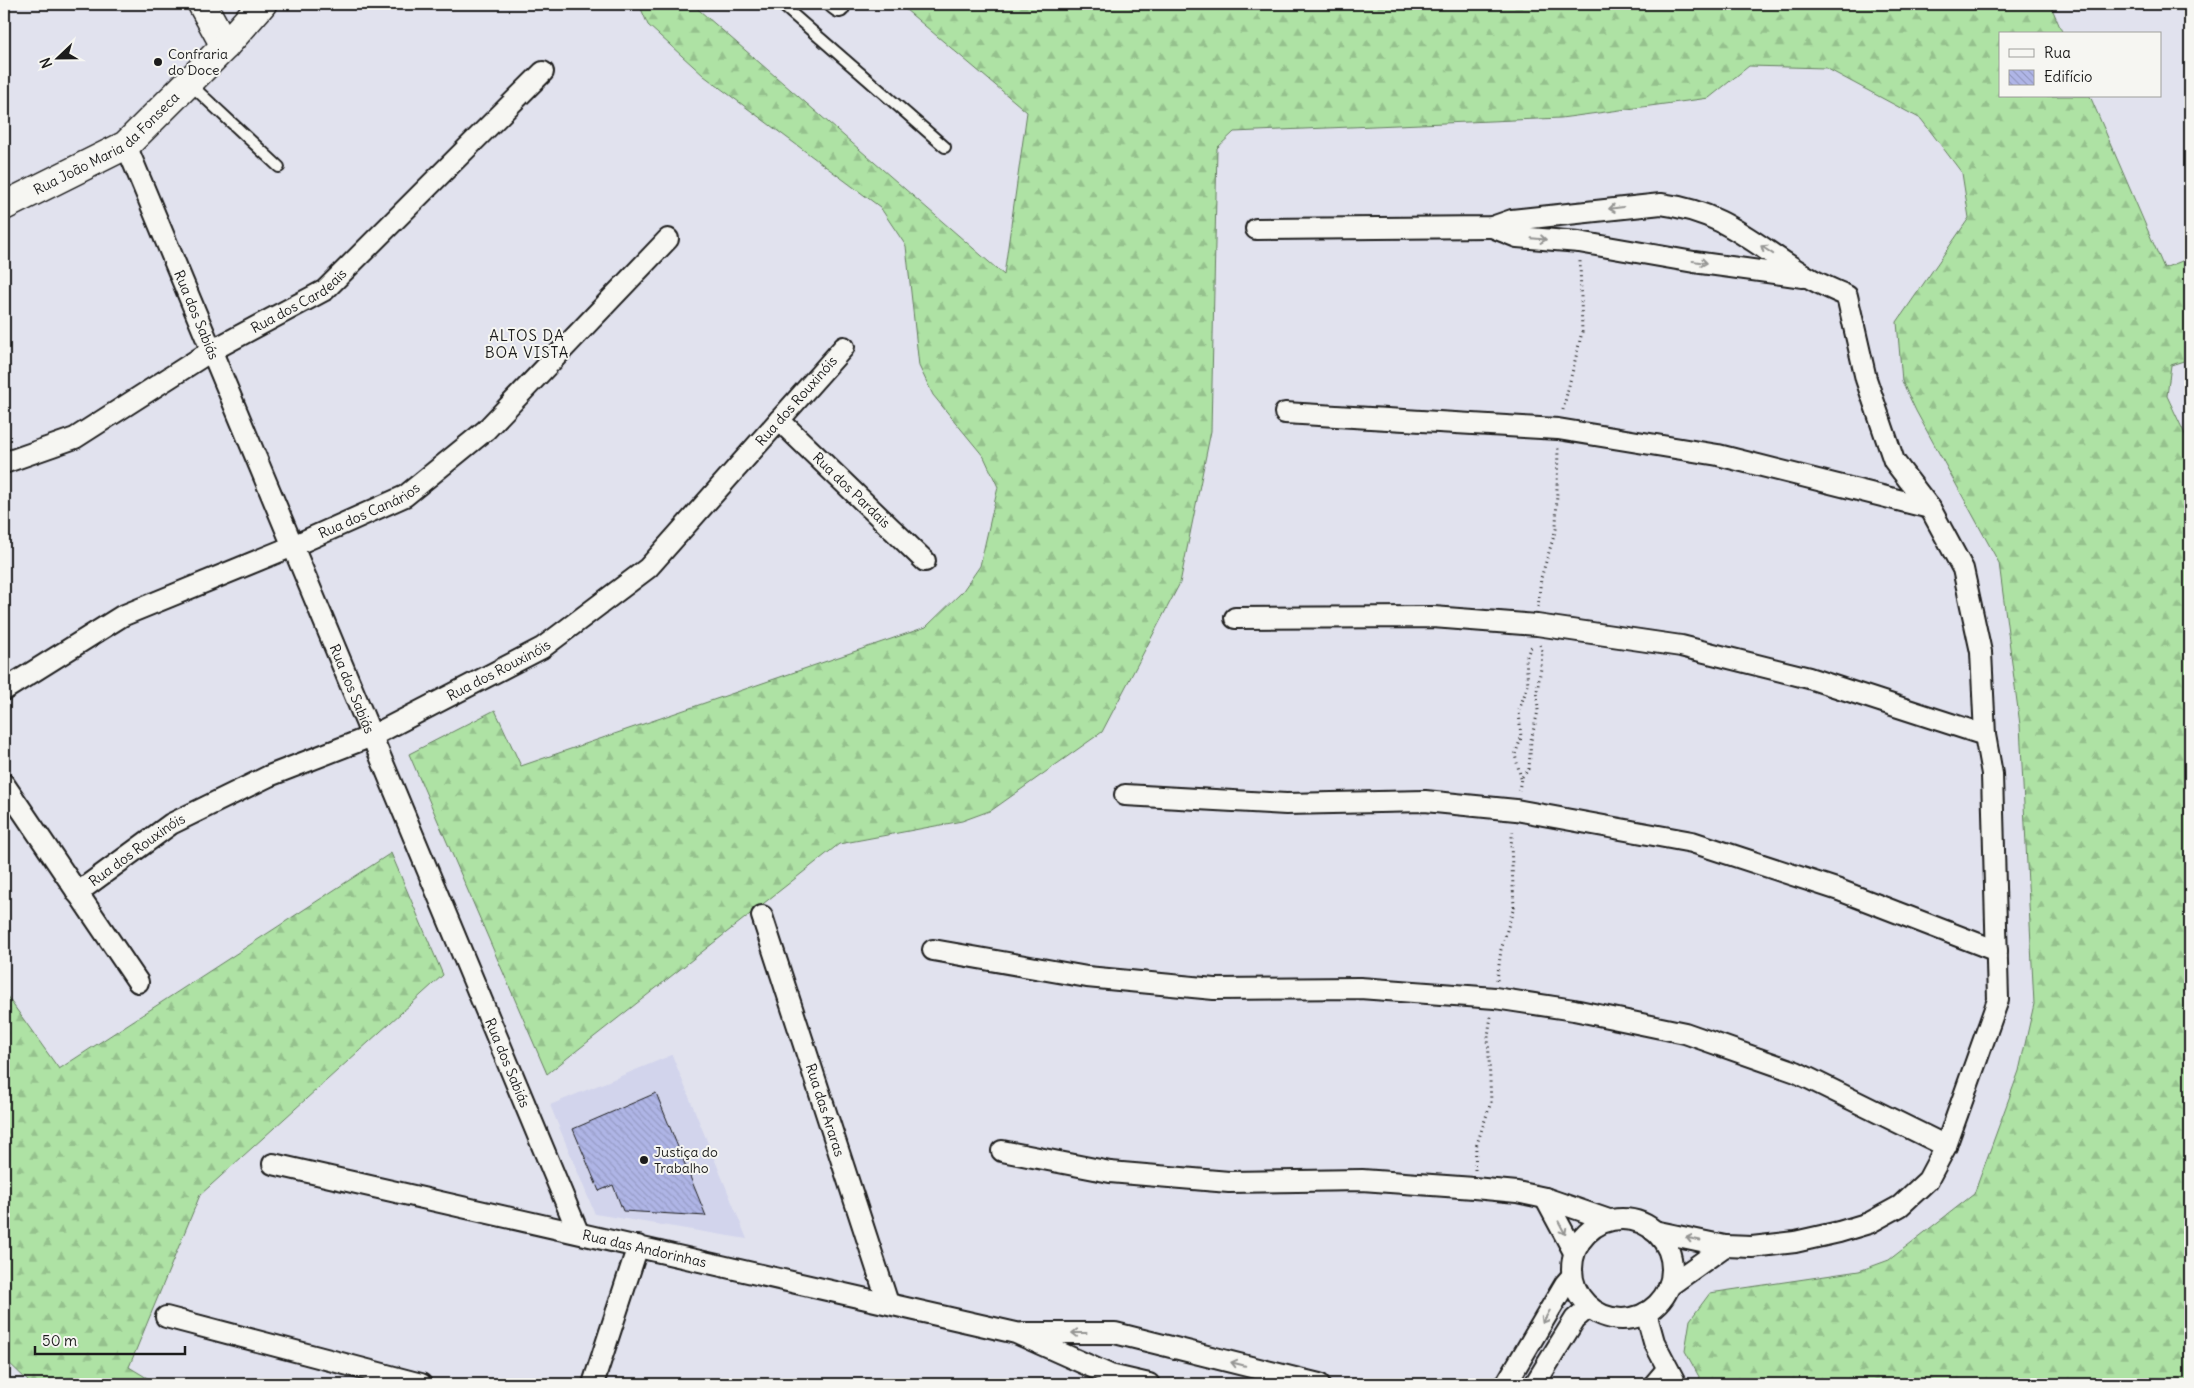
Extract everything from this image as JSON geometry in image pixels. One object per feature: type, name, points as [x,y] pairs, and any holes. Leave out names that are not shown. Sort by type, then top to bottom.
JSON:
[{"type":"main road","points":[[202,4],[225,46]]},
{"type":"main road","name":"Rua João Maria da Fonseca","points":[[4,206],[126,145],[225,46],[262,4]]},
{"type":"street","name":"Rua dos Cardeais","points":[[4,463],[75,438],[211,351],[325,290],[543,72]]},
{"type":"street","name":"Rua dos Sabiás","points":[[126,145],[578,1232]]},
{"type":"street","points":[[1002,1152],[1110,1172],[1229,1182],[1362,1180],[1517,1192],[1545,1198],[1609,1220],[1633,1220],[1654,1231],[1725,1246],[1752,1247],[1795,1242],[1869,1223],[1900,1206],[1928,1180],[1946,1146],[1998,1000],[1992,774],[1985,735],[1981,652],[1963,569],[1930,508],[1894,461],[1866,379],[1847,296],[1807,277],[1715,217],[1681,206],[1661,204],[1640,205],[1512,220],[1492,227],[1256,229]]},
{"type":"street","points":[[1492,227],[1517,237],[1579,242],[1694,262],[1807,277]]},
{"type":"street","name":"Rua dos Canários","points":[[4,690],[122,616],[293,546],[405,496],[486,430],[668,239]]},
{"type":"street","name":"Rua dos Rouxinóis","points":[[77,893],[171,824],[269,776],[372,736],[542,648],[648,568],[844,347]]},
{"type":"street","points":[[1285,413],[1558,428],[1718,455],[1930,508]]},
{"type":"street","name":"Rua dos Pardais","points":[[779,420],[925,561]]},
{"type":"street","points":[[1235,618],[1433,617],[1536,625],[1681,646],[1809,678],[1985,735]]},
{"type":"street","points":[[4,784],[138,982]]},
{"type":"street","points":[[1125,795],[1286,804],[1425,801],[1536,813],[1692,842],[1839,890],[1997,951]]},
{"type":"street","name":"Rua das Araras","points":[[762,916],[888,1303]]},
{"type":"street","points":[[933,950],[1087,977],[1214,989],[1360,988],[1495,998],[1574,1010],[1685,1033],[1787,1069],[1946,1146]]},
{"type":"street","name":"Rua das Andorinhas","points":[[273,1164],[1016,1333]]},
{"type":"street","points":[[1545,1198],[1574,1252]]},
{"type":"street","points":[[1609,1220],[1588,1232],[1574,1252],[1572,1276],[1581,1298],[1589,1307],[1599,1314],[1622,1320],[1646,1313],[1659,1302],[1669,1286],[1672,1274],[1668,1250],[1654,1231]]},
{"type":"street","points":[[593,1384],[638,1246]]},
{"type":"street","points":[[1669,1286],[1725,1246]]},
{"type":"street","points":[[1506,1384],[1565,1284],[1572,1276]]},
{"type":"street","points":[[1536,1384],[1575,1319],[1589,1307]]},
{"type":"street","points":[[1646,1313],[1650,1332],[1676,1384]]},
{"type":"street","points":[[166,1317],[421,1384]]},
{"type":"street","points":[[1016,1333],[1110,1375],[1149,1384]]},
{"type":"street","points":[[1016,1333],[1115,1333],[1319,1384]]},
{"type":"lane","points":[[781,4],[945,147]]},
{"type":"lane","points":[[189,82],[279,167]]},
{"type":"lane","points":[[1648,1384],[1665,1364]]},
{"type":"path","points":[[1538,641],[1542,650],[1541,668],[1537,685],[1538,711],[1531,740],[1529,769],[1521,778],[1515,755],[1521,738],[1519,710],[1528,685],[1526,659],[1530,648],[1538,641]]},
{"type":"path","points":[[1528,685],[1537,685]]},
{"type":"path","points":[[1521,738],[1531,740]]},
{"type":"shaded area","name":"Justiça do Trabalho","points":[[672,1055],[747,1239],[595,1214],[550,1105]]},
{"type":"green space","points":[[639,4],[692,4],[1004,275],[1027,112],[899,4],[2050,4],[2062,32],[1999,32],[1999,98],[2091,98],[2164,268],[2190,258],[2190,359],[2171,365],[2167,396],[2190,445],[2190,1384],[1703,1384],[1685,1351],[1690,1320],[1710,1293],[1859,1271],[1889,1260],[1974,1194],[2019,1071],[2034,1004],[2020,725],[1999,563],[1916,411],[1902,381],[1897,322],[1969,218],[1962,173],[1921,119],[1826,68],[1749,66],[1709,98],[1561,118],[1234,132],[1217,148],[1211,431],[1180,583],[1102,732],[992,810],[962,821],[839,844],[547,1074],[409,754],[495,710],[521,766],[926,627],[962,592],[980,566],[998,487],[984,457],[933,395],[919,366],[906,246],[880,207],[704,76],[648,25]]},
{"type":"green space","points":[[391,853],[443,975],[200,1195],[129,1367],[157,1384],[31,1384],[4,1358],[4,992],[59,1069]]},
{"type":"building","points":[[656,1093],[706,1216],[623,1211],[613,1185],[599,1191],[573,1129]]},
{"type":"place","name":"Confraria do Doce","points":[[158,62]]},
{"type":"place","name":"Justiça do Trabalho","points":[[644,1160]]},
{"type":"district","name":"ALTOS DA BOA VISTA","points":[[527,344]]}]
